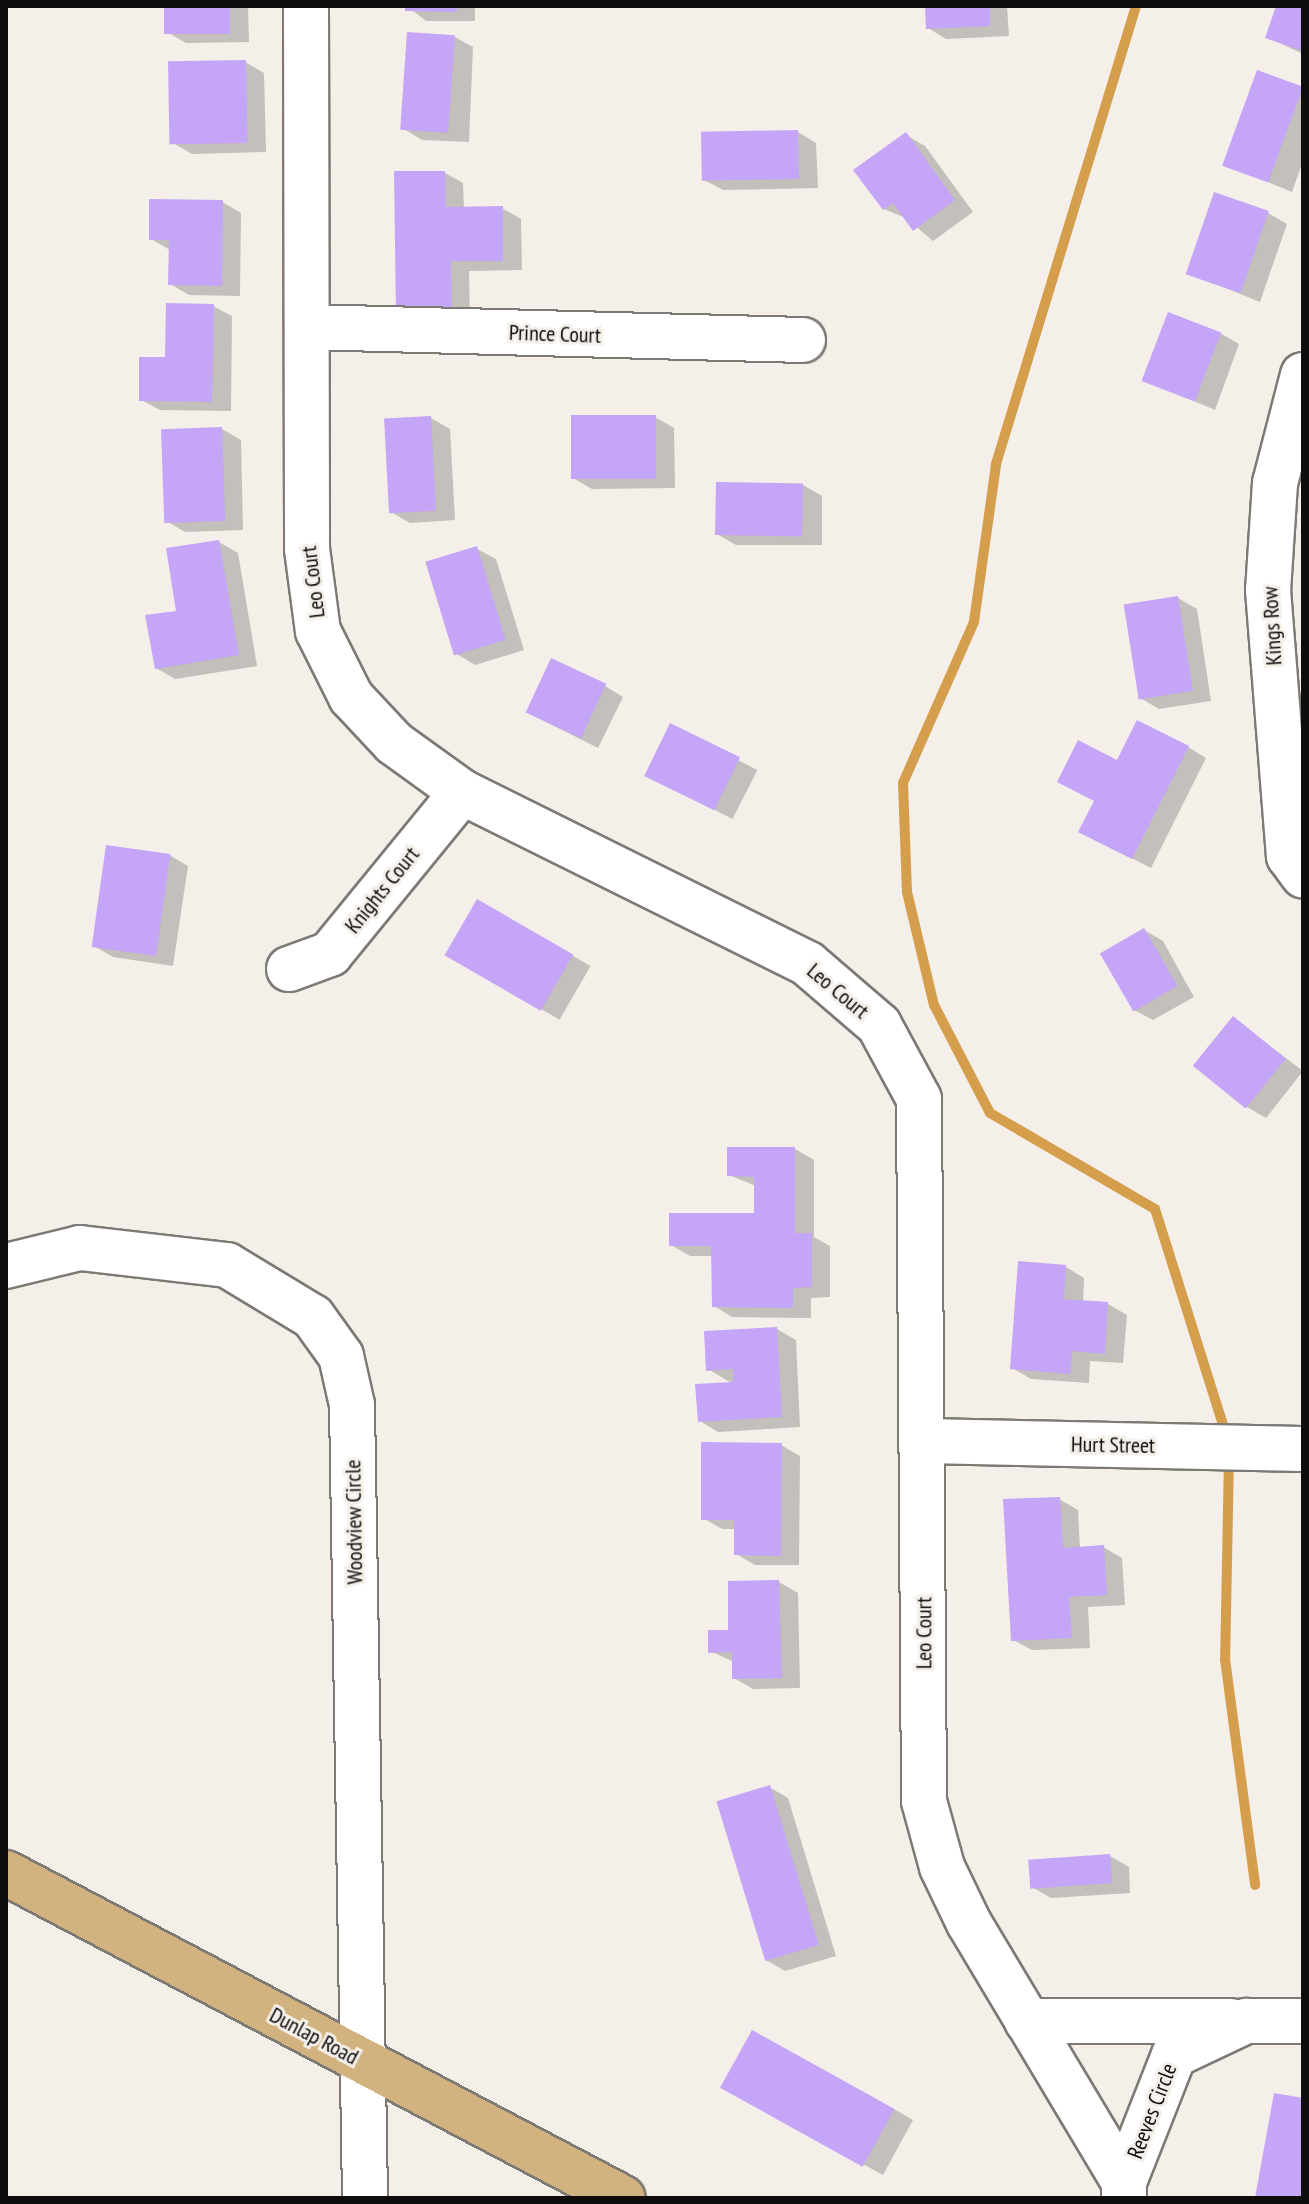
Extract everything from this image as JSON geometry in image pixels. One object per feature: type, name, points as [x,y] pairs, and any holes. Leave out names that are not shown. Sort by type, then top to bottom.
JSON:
[{"type":"main road","name":"Dunlap Road","points":[[6,1873],[623,2198]]},
{"type":"street","name":"Leo Court","points":[[306,6],[307,549],[318,631],[351,697],[394,743],[462,792],[808,964],[879,1025],[919,1099],[924,1441],[924,1801],[942,1867],[1124,2190]]},
{"type":"street","name":"Prince Court","points":[[307,327],[803,340]]},
{"type":"street","name":"Kings Row","points":[[1303,375],[1275,483],[1268,590],[1289,856],[1303,875]]},
{"type":"street","name":"Knights Court","points":[[289,969],[330,954],[462,792]]},
{"type":"street","name":"Woodview Circle","points":[[6,1266],[80,1248],[227,1265],[313,1317],[341,1356],[352,1405],[365,2198]]},
{"type":"street","name":"Hurt Street","points":[[924,1441],[1303,1449]]},
{"type":"street","name":"Reeves Circle","points":[[1027,2021],[1303,2021]]},
{"type":"street","name":"Reeves Circle","points":[[1124,2190],[1174,2055],[1246,2021]]},
{"type":"building","points":[[164,6],[230,6],[230,34],[164,34]]},
{"type":"building","points":[[405,6],[457,6],[457,12],[405,11]]},
{"type":"building","points":[[925,6],[990,6],[990,26],[926,29]]},
{"type":"building","points":[[1276,6],[1303,6],[1303,51],[1265,38]]},
{"type":"building","points":[[407,32],[455,35],[448,133],[400,130]]},
{"type":"building","points":[[246,60],[247,143],[169,144],[168,61]]},
{"type":"building","points":[[1257,70],[1303,87],[1268,183],[1222,166]]},
{"type":"building","points":[[798,130],[799,179],[702,181],[701,132]]},
{"type":"building","points":[[906,132],[955,200],[913,231],[893,203],[883,210],[853,170]]},
{"type":"building","points":[[394,171],[445,171],[446,207],[503,206],[503,261],[451,261],[452,315],[396,315]]},
{"type":"building","points":[[1214,192],[1269,211],[1241,293],[1186,274]]},
{"type":"building","points":[[149,199],[223,200],[222,286],[168,285],[169,240],[149,240]]},
{"type":"building","points":[[166,303],[214,304],[212,402],[139,401],[139,357],[165,357]]},
{"type":"building","points":[[1168,312],[1221,332],[1195,402],[1141,381]]},
{"type":"building","points":[[571,415],[656,415],[656,479],[571,479]]},
{"type":"building","points":[[431,416],[436,511],[389,513],[384,418]]},
{"type":"building","points":[[222,427],[225,521],[164,523],[161,429]]},
{"type":"building","points":[[716,482],[803,484],[802,537],[715,535]]},
{"type":"building","points":[[219,540],[239,655],[155,669],[145,615],[176,611],[166,548]]},
{"type":"building","points":[[477,546],[506,640],[454,656],[425,562]]},
{"type":"building","points":[[1178,596],[1193,691],[1139,699],[1124,605]]},
{"type":"building","points":[[551,658],[606,684],[581,738],[526,712]]},
{"type":"building","points":[[1137,720],[1189,746],[1132,859],[1078,832],[1094,801],[1057,782],[1078,740],[1117,760]]},
{"type":"building","points":[[670,723],[740,757],[714,810],[644,776]]},
{"type":"building","points":[[106,845],[170,854],[156,956],[92,947]]},
{"type":"building","points":[[477,899],[573,954],[541,1011],[444,955]]},
{"type":"building","points":[[1144,928],[1178,986],[1133,1012],[1100,954]]},
{"type":"building","points":[[1233,1016],[1286,1059],[1246,1109],[1193,1066]]},
{"type":"building","points":[[727,1147],[795,1147],[795,1233],[812,1233],[812,1287],[793,1288],[793,1308],[712,1307],[711,1246],[669,1246],[669,1213],[754,1213],[754,1177],[727,1176]]},
{"type":"building","points":[[1018,1261],[1066,1265],[1064,1299],[1108,1302],[1105,1354],[1072,1351],[1070,1374],[1010,1369]]},
{"type":"building","points":[[777,1327],[782,1417],[698,1422],[695,1384],[733,1382],[733,1369],[706,1371],[704,1331]]},
{"type":"building","points":[[701,1442],[782,1443],[781,1556],[734,1555],[734,1520],[701,1520]]},
{"type":"building","points":[[1060,1497],[1063,1548],[1104,1545],[1107,1595],[1069,1597],[1072,1638],[1011,1641],[1003,1499]]},
{"type":"building","points":[[779,1580],[782,1678],[732,1679],[732,1652],[708,1653],[708,1630],[728,1630],[728,1581]]},
{"type":"building","points":[[770,1785],[819,1945],[765,1961],[716,1801]]},
{"type":"building","points":[[1110,1854],[1112,1883],[1030,1889],[1028,1860]]},
{"type":"building","points":[[752,2030],[895,2109],[863,2167],[720,2088]]},
{"type":"building","points":[[1274,2093],[1303,2098],[1303,2198],[1255,2198]]},
{"type":"waterway","points":[[1136,6],[996,465],[974,622],[903,783],[907,892],[934,1005],[990,1113],[1155,1209],[1227,1437]]},
{"type":"waterway","points":[[1229,1457],[1225,1659],[1255,1885]]}]
